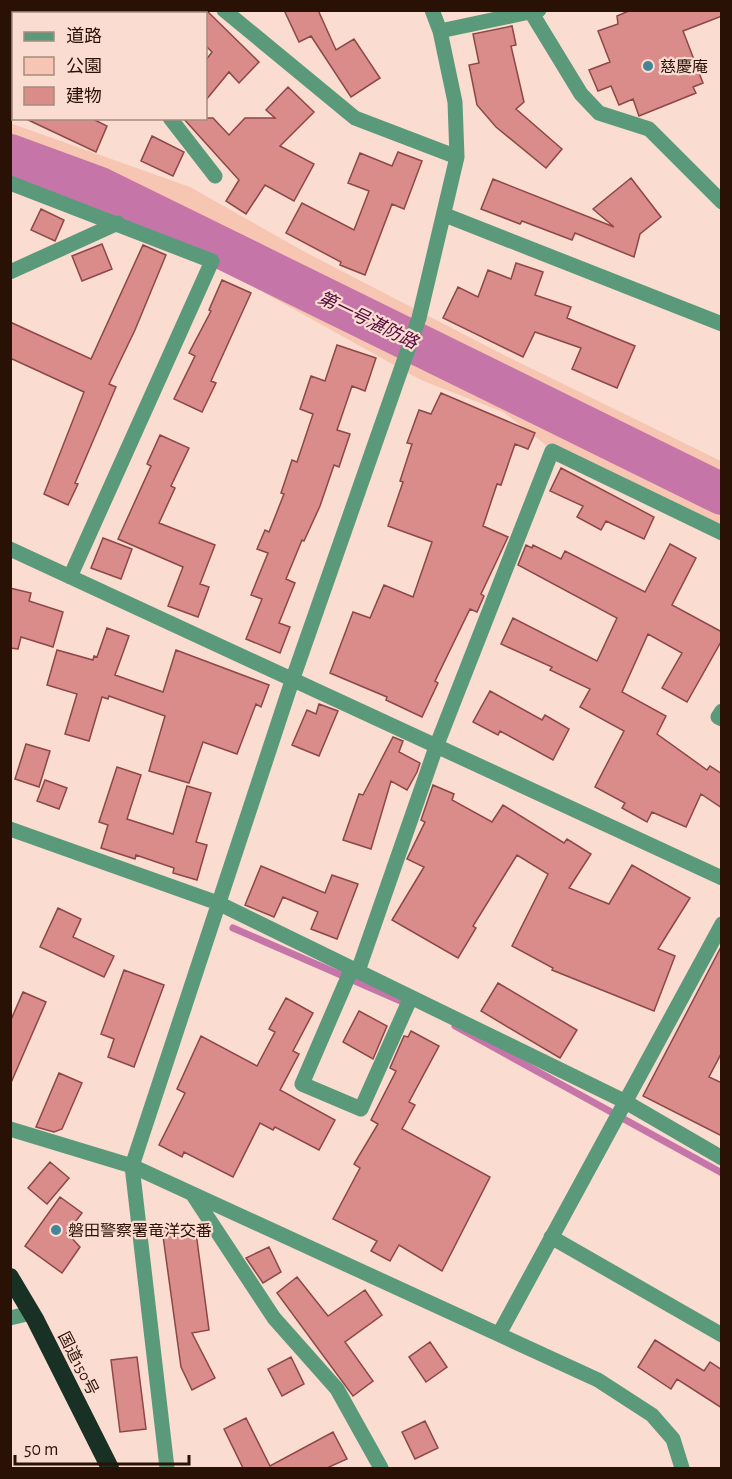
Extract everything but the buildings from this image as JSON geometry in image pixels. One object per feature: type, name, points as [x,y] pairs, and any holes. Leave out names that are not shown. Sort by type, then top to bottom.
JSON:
[{"type":"highway","name":"国道150号","points":[[10,1277],[31,1313],[110,1468]]},
{"type":"street","points":[[224,10],[355,118],[457,158]]},
{"type":"street","points":[[167,1468],[132,1166],[292,681],[419,318],[457,158],[455,102],[440,31],[432,10]]},
{"type":"street","points":[[440,31],[535,11],[581,94],[599,113],[649,129],[722,202]]},
{"type":"street","points":[[172,120],[216,176]]},
{"type":"street","points":[[10,183],[212,261],[70,577]]},
{"type":"street","points":[[445,215],[722,324]]},
{"type":"street","points":[[10,272],[118,223]]},
{"type":"street","points":[[409,1001],[361,1109],[302,1084],[352,973],[436,747],[552,451],[722,533]]},
{"type":"street","points":[[10,549],[722,878]]},
{"type":"street","points":[[722,711],[718,717],[722,719]]},
{"type":"street","points":[[10,829],[218,903],[409,1001],[624,1102],[722,1158]]},
{"type":"street","points":[[499,1334],[722,924]]},
{"type":"street","points":[[10,1129],[132,1166],[598,1380],[652,1415],[674,1439],[682,1468]]},
{"type":"street","points":[[192,1194],[274,1318],[337,1389],[381,1468]]},
{"type":"street","points":[[551,1236],[722,1335]]},
{"type":"street","points":[[10,1318],[31,1313]]},
{"type":"green space","points":[[10,123],[190,187],[305,252],[502,354],[721,461],[721,533],[559,455],[503,412],[421,380],[195,254],[11,183]]},
{"type":"waterway","name":"第一号湛防路","points":[[10,155],[100,188],[722,494]]},
{"type":"waterway","points":[[233,928],[410,1005]]},
{"type":"waterway","points":[[455,1026],[722,1173]]},
{"type":"place","name":"慈慶庵","points":[[648,66]]},
{"type":"place","name":"磐田警察署竜洋交番","points":[[56,1230]]}]
